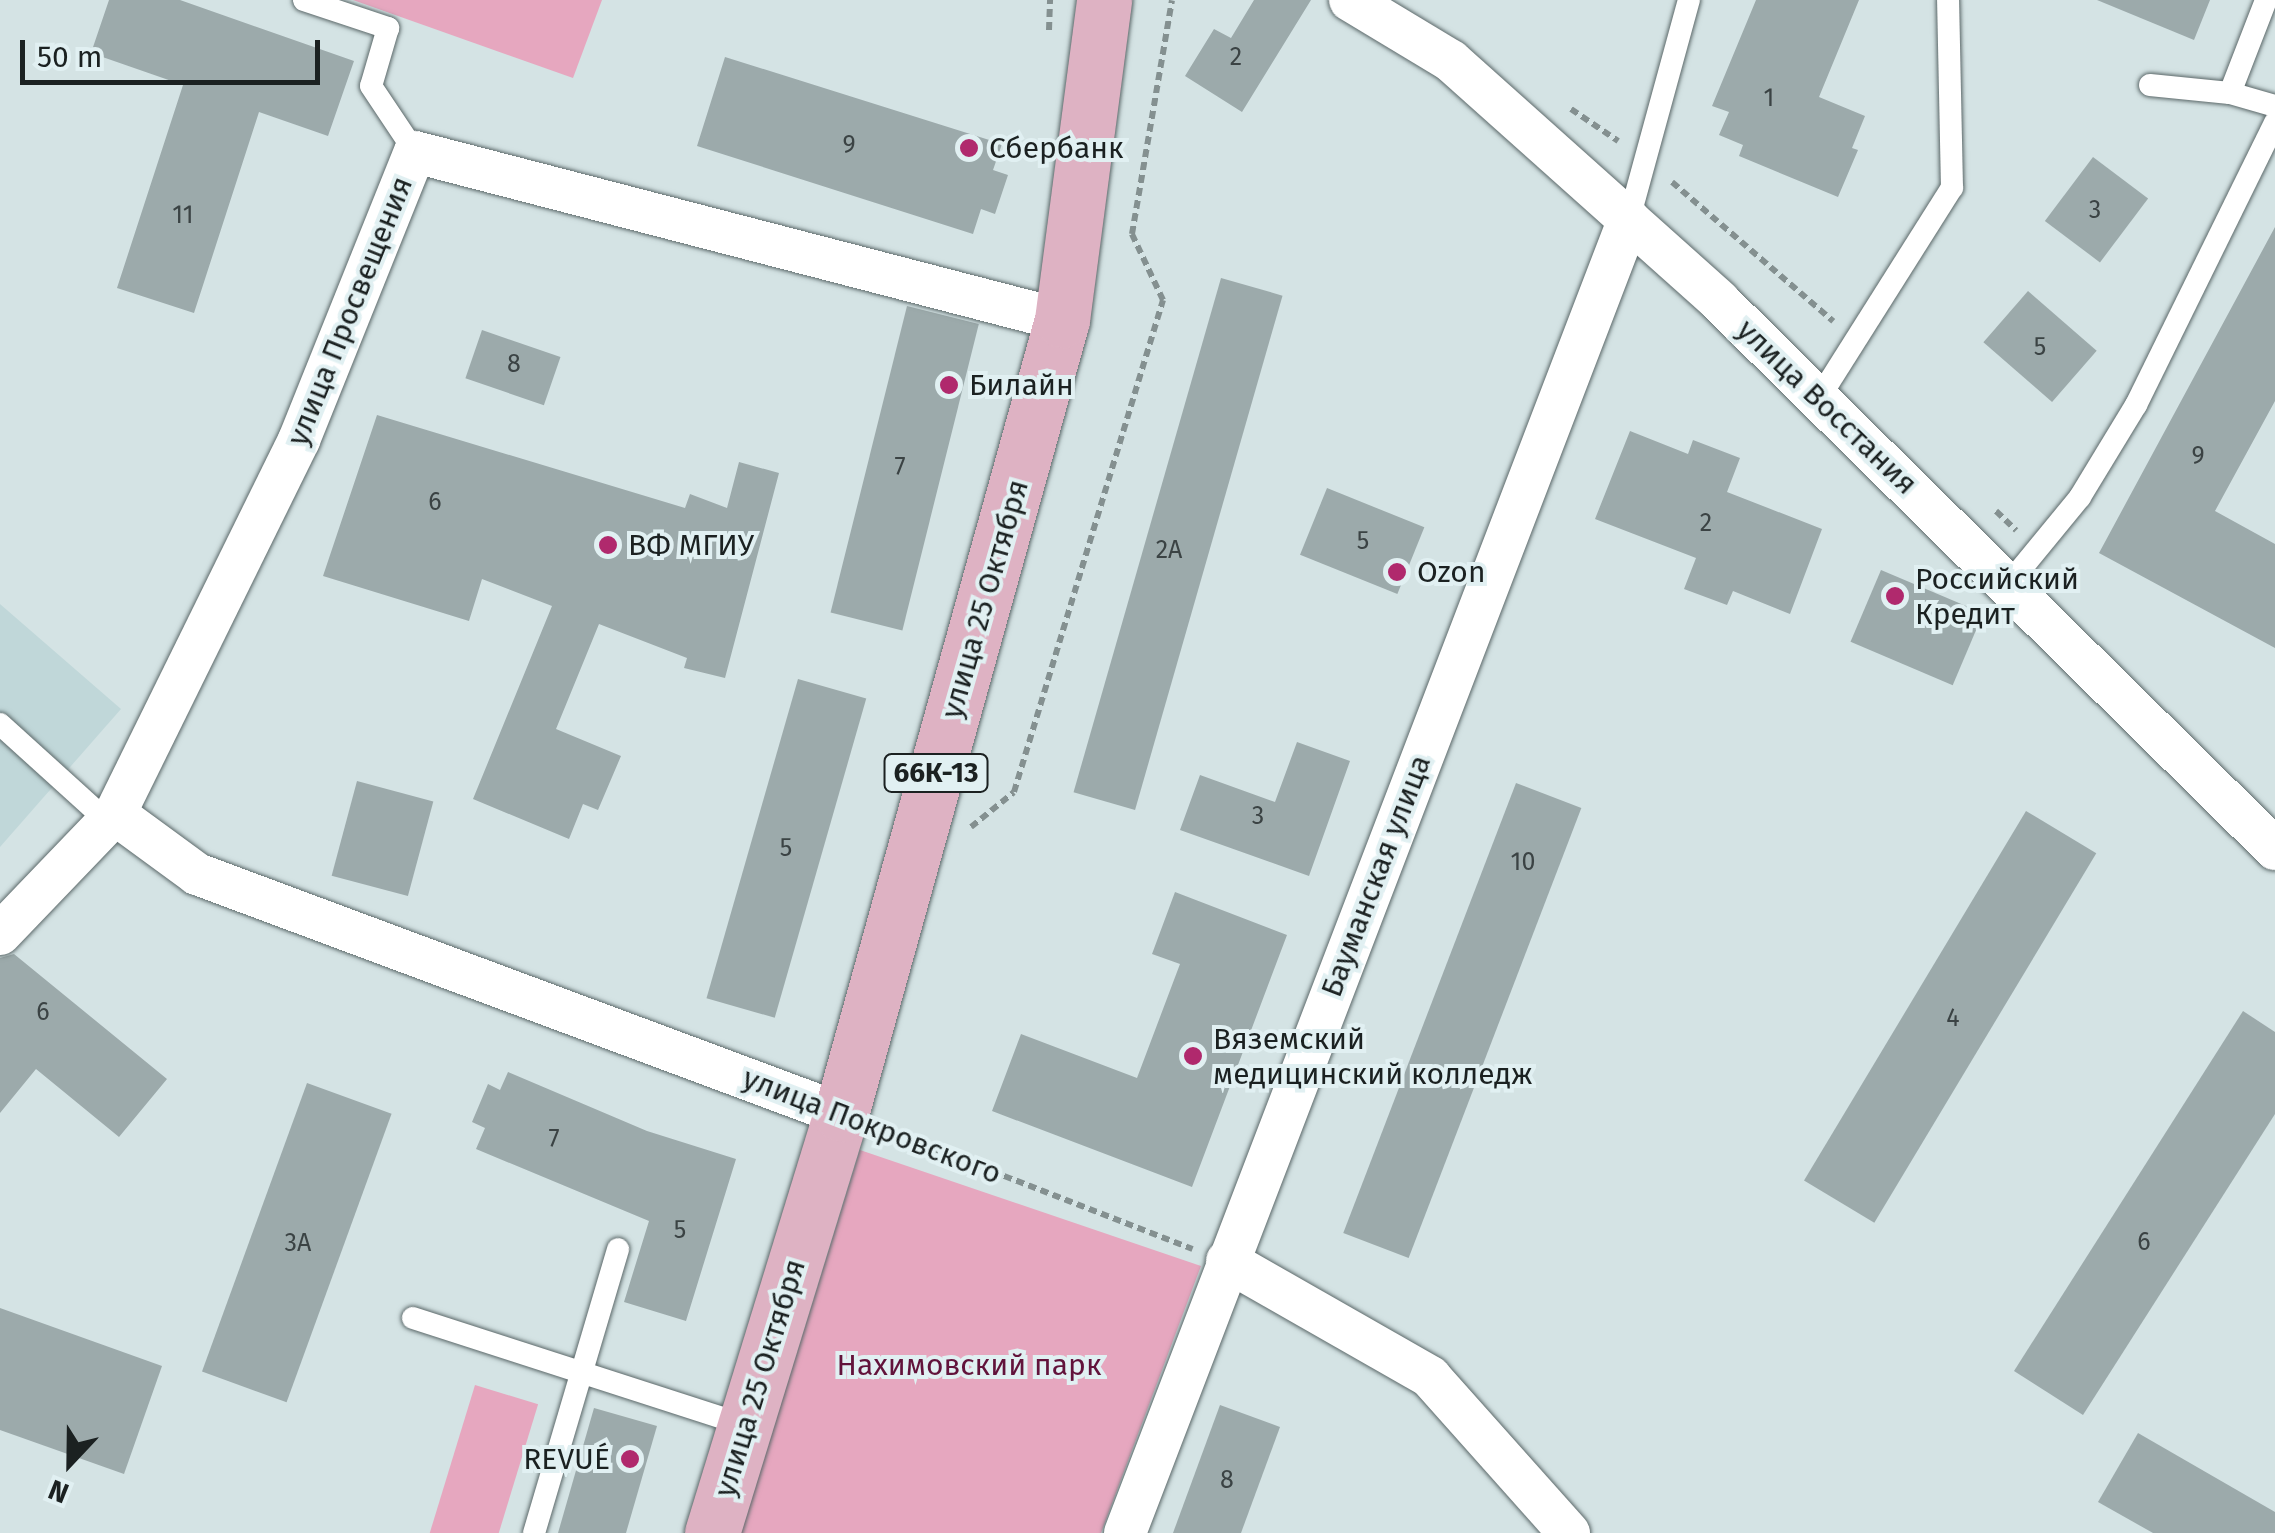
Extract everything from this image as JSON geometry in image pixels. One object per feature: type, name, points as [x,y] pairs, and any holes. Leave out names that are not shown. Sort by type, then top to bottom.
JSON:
[{"type":"main road","name":"улица 25 Октября","points":[[712,1533],[745,1425],[873,1119],[1062,320],[1104,0]]},
{"type":"street","name":"улица Восстания","points":[[1350,0],[1451,61],[1628,219],[1820,398],[2275,849]]},
{"type":"street","name":"улица Просвещения","points":[[6,914],[112,818],[299,440],[414,152],[1062,320]]},
{"type":"street","name":"Бауманская улица","points":[[1126,1533],[1628,219]]},
{"type":"street","name":"улица Покровского","points":[[112,818],[197,874],[873,1119]]},
{"type":"street","points":[[1227,1261],[1430,1378],[1569,1533]]},
{"type":"lane","points":[[304,0],[388,28],[371,86],[414,152]]},
{"type":"lane","points":[[1628,219],[1689,0]]},
{"type":"lane","points":[[1820,398],[1952,188],[1948,0]]},
{"type":"lane","points":[[2230,93],[2266,0]]},
{"type":"lane","points":[[2150,85],[2230,93],[2275,106]]},
{"type":"lane","points":[[2007,586],[2080,497],[2136,405],[2275,122]]},
{"type":"lane","points":[[0,724],[112,818]]},
{"type":"lane","points":[[534,1533],[618,1249]]},
{"type":"lane","points":[[413,1318],[745,1425]]},
{"type":"path","points":[[968,828],[1014,792],[1163,300],[1132,234],[1172,0]]},
{"type":"path","name":"улица Покровского","points":[[873,1119],[1227,1261]]},
{"type":"shaded area","points":[[0,604],[121,709],[0,847]]},
{"type":"green space","points":[[353,0],[602,0],[573,78]]},
{"type":"green space","name":"Нахимовский парк","points":[[860,1150],[1201,1266],[1101,1533],[741,1533]]},
{"type":"green space","points":[[475,1385],[538,1404],[499,1533],[430,1533]]},
{"type":"building","points":[[109,0],[180,0],[354,61],[328,136],[259,112],[194,313],[117,288],[183,85],[91,53]]},
{"type":"building","points":[[1254,0],[1311,0],[1242,112],[1185,76],[1214,29],[1231,38]]},
{"type":"building","points":[[1756,0],[1859,0],[1819,97],[1865,116],[1852,148],[1858,150],[1838,197],[1739,156],[1743,145],[1719,135],[1729,112],[1712,106]]},
{"type":"building","points":[[2097,0],[2210,0],[2194,40]]},
{"type":"building","points":[[725,57],[1002,144],[993,170],[1008,175],[995,214],[981,209],[973,234],[697,146]]},
{"type":"building","points":[[2093,157],[2148,199],[2100,262],[2045,221]]},
{"type":"building","points":[[2275,227],[2275,401],[2215,511],[2275,544],[2275,648],[2099,553]]},
{"type":"building","points":[[1221,278],[1283,296],[1135,810],[1074,792]]},
{"type":"building","points":[[2028,291],[2097,351],[2052,402],[1983,342]]},
{"type":"building","points":[[907,306],[979,324],[902,631],[831,613]]},
{"type":"building","points":[[482,330],[560,357],[544,405],[465,378]]},
{"type":"building","points":[[377,415],[685,508],[690,494],[727,508],[739,462],[779,473],[725,678],[684,668],[687,658],[599,624],[556,729],[621,756],[598,810],[583,804],[569,839],[473,799],[552,606],[482,579],[469,621],[323,576]]},
{"type":"building","points":[[1630,431],[1688,454],[1693,440],[1740,458],[1727,492],[1822,529],[1790,614],[1733,591],[1727,605],[1684,589],[1696,558],[1595,519]]},
{"type":"building","points":[[1327,488],[1424,527],[1397,594],[1300,555]]},
{"type":"building","points":[[1881,570],[1983,613],[1953,685],[1851,642]]},
{"type":"building","points":[[798,679],[866,699],[775,1018],[706,998]]},
{"type":"building","points":[[1297,742],[1350,761],[1309,876],[1180,830],[1200,775],[1275,802]]},
{"type":"building","points":[[357,781],[433,801],[408,896],[332,876]]},
{"type":"building","points":[[1516,783],[1581,808],[1409,1258],[1343,1233]]},
{"type":"building","points":[[2026,811],[2096,853],[1874,1223],[1804,1180]]},
{"type":"building","name":"Вяземский медицинский колледж","points":[[1175,892],[1287,935],[1192,1187],[992,1111],[1021,1034],[1137,1078],[1180,964],[1152,954]]},
{"type":"building","points":[[14,954],[167,1079],[119,1137],[36,1069],[0,1113],[0,958]]},
{"type":"building","points":[[2243,1011],[2275,1032],[2275,1114],[2083,1415],[2014,1371]]},
{"type":"building","points":[[508,1072],[647,1131],[736,1159],[686,1321],[624,1302],[649,1221],[476,1149],[485,1128],[472,1122],[488,1084],[500,1090]]},
{"type":"building","points":[[307,1083],[392,1114],[287,1402],[202,1371]]},
{"type":"building","points":[[0,1308],[162,1366],[124,1474],[0,1430]]},
{"type":"building","points":[[1220,1405],[1280,1427],[1241,1533],[1173,1533]]},
{"type":"building","points":[[594,1408],[657,1426],[626,1533],[558,1533]]},
{"type":"building","points":[[2138,1433],[2275,1512],[2275,1533],[2153,1533],[2098,1502]]},
{"type":"place","name":"Сбербанк","points":[[969,148]]},
{"type":"place","name":"Билайн","points":[[949,385]]},
{"type":"place","name":"ВФ МГИУ","points":[[608,545]]},
{"type":"place","name":"Ozon","points":[[1397,572]]},
{"type":"place","name":"Российский Кредит","points":[[1895,596]]},
{"type":"place","name":"Вяземский медицинский колледж","points":[[1193,1056]]},
{"type":"place","name":"REVUÉ","points":[[630,1459]]}]
